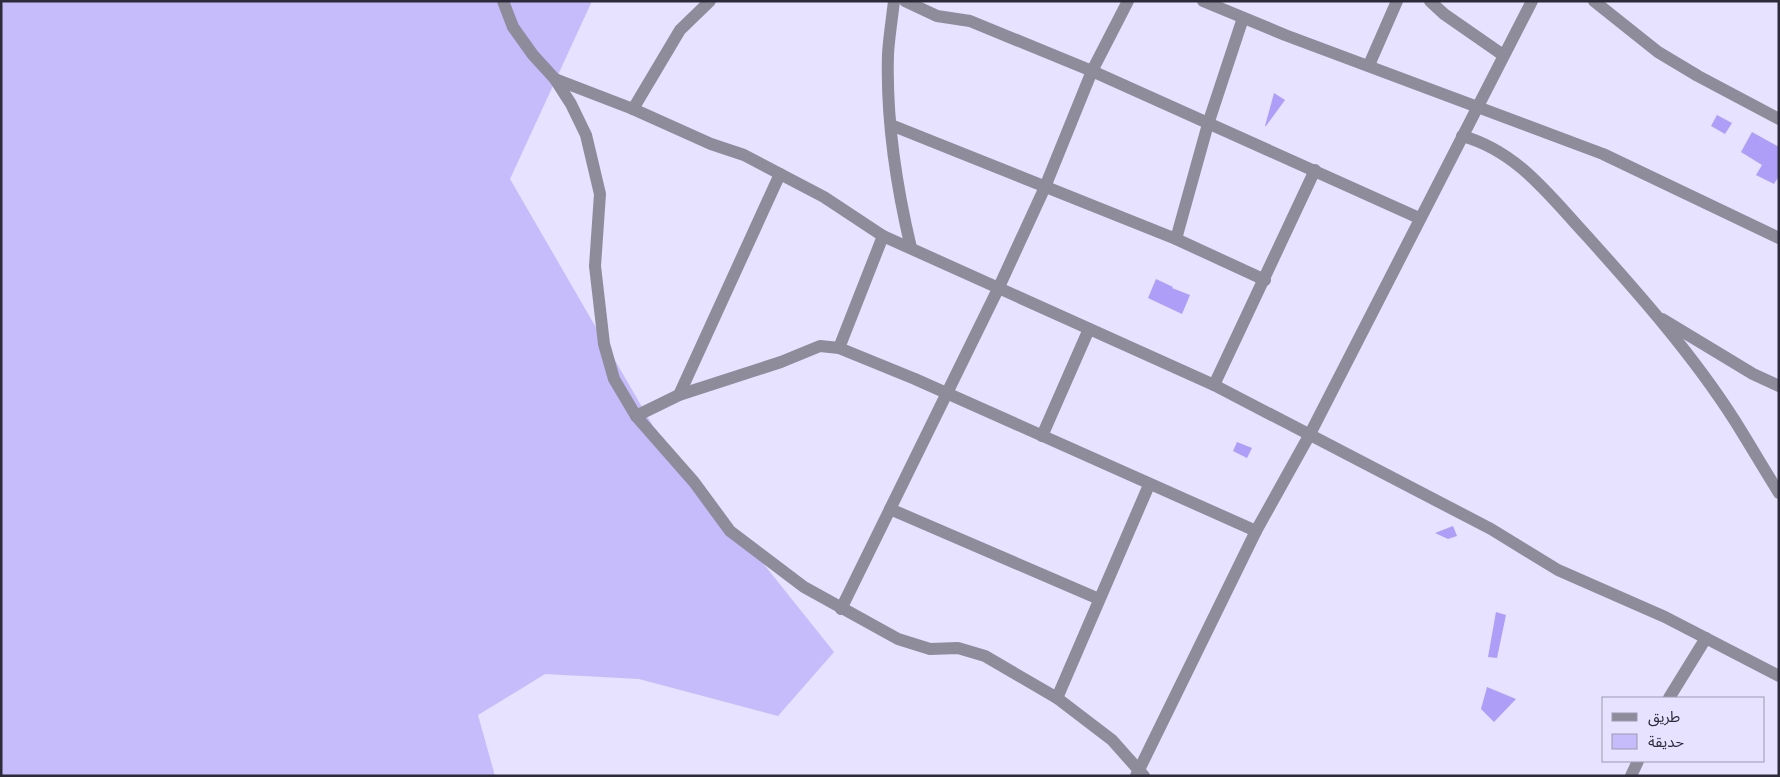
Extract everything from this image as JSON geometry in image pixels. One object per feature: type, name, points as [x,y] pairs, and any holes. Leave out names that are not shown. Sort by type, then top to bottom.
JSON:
[{"type":"street","points":[[502,1],[513,27],[533,56],[555,79],[571,104],[586,135],[600,194],[595,266],[604,344],[614,379],[636,416],[694,482],[730,531],[804,587],[898,639],[930,649],[958,648],[985,656],[1057,698],[1112,740],[1140,773],[1256,531],[1310,434],[1476,106],[1532,1]]},
{"type":"street","points":[[633,109],[680,30],[710,1]]},
{"type":"street","points":[[894,1],[888,53],[891,125],[898,193],[911,248]]},
{"type":"street","points":[[905,1],[936,16],[970,22],[1092,71],[1419,218]]},
{"type":"street","points":[[841,609],[999,287],[1045,187],[1092,71],[1128,1]]},
{"type":"street","points":[[1203,1],[1243,18],[1603,154],[1779,238]]},
{"type":"street","points":[[1369,65],[1397,1]]},
{"type":"street","points":[[1430,1],[1444,14],[1503,55]]},
{"type":"street","points":[[1594,1],[1658,52],[1698,76],[1779,119]]},
{"type":"street","points":[[1176,239],[1208,124],[1243,18]]},
{"type":"street","points":[[555,79],[633,109],[711,144],[744,155],[824,197],[883,236],[1214,386],[1491,529],[1558,570],[1665,617],[1779,676]]},
{"type":"street","points":[[891,125],[1176,239],[1264,280]]},
{"type":"street","points":[[1462,136],[1480,141],[1497,150],[1537,180],[1689,356],[1735,420],[1779,492]]},
{"type":"street","points":[[1214,386],[1315,170]]},
{"type":"street","points":[[679,395],[780,174]]},
{"type":"street","points":[[839,348],[883,236]]},
{"type":"street","points":[[1652,312],[1752,374],[1779,386]]},
{"type":"street","points":[[1042,436],[1089,329]]},
{"type":"street","points":[[636,416],[679,395],[781,362],[820,346],[839,348],[946,393],[1256,531]]},
{"type":"street","points":[[1057,698],[1149,485]]},
{"type":"street","points":[[890,509],[1099,599]]},
{"type":"street","points":[[1670,697],[1706,638]]},
{"type":"street","points":[[1631,776],[1638,762]]},
{"type":"green space","points":[[1,1],[592,1],[510,179],[653,426],[834,652],[778,716],[639,679],[545,674],[478,715],[495,776],[1,776]]},
{"type":"building","points":[[1274,93],[1285,100],[1265,126]]},
{"type":"building","points":[[1717,115],[1732,123],[1725,134],[1711,126]]},
{"type":"building","points":[[1752,132],[1779,147],[1779,176],[1774,184],[1756,175],[1762,165],[1741,152]]},
{"type":"building","points":[[1156,279],[1190,295],[1182,314],[1148,298]]},
{"type":"building","points":[[1237,442],[1252,448],[1247,458],[1233,451]]},
{"type":"building","points":[[1453,526],[1457,536],[1448,539],[1435,533]]},
{"type":"building","points":[[1496,612],[1506,615],[1497,658],[1488,657]]},
{"type":"building","points":[[1487,687],[1516,699],[1494,722],[1481,709]]}]
